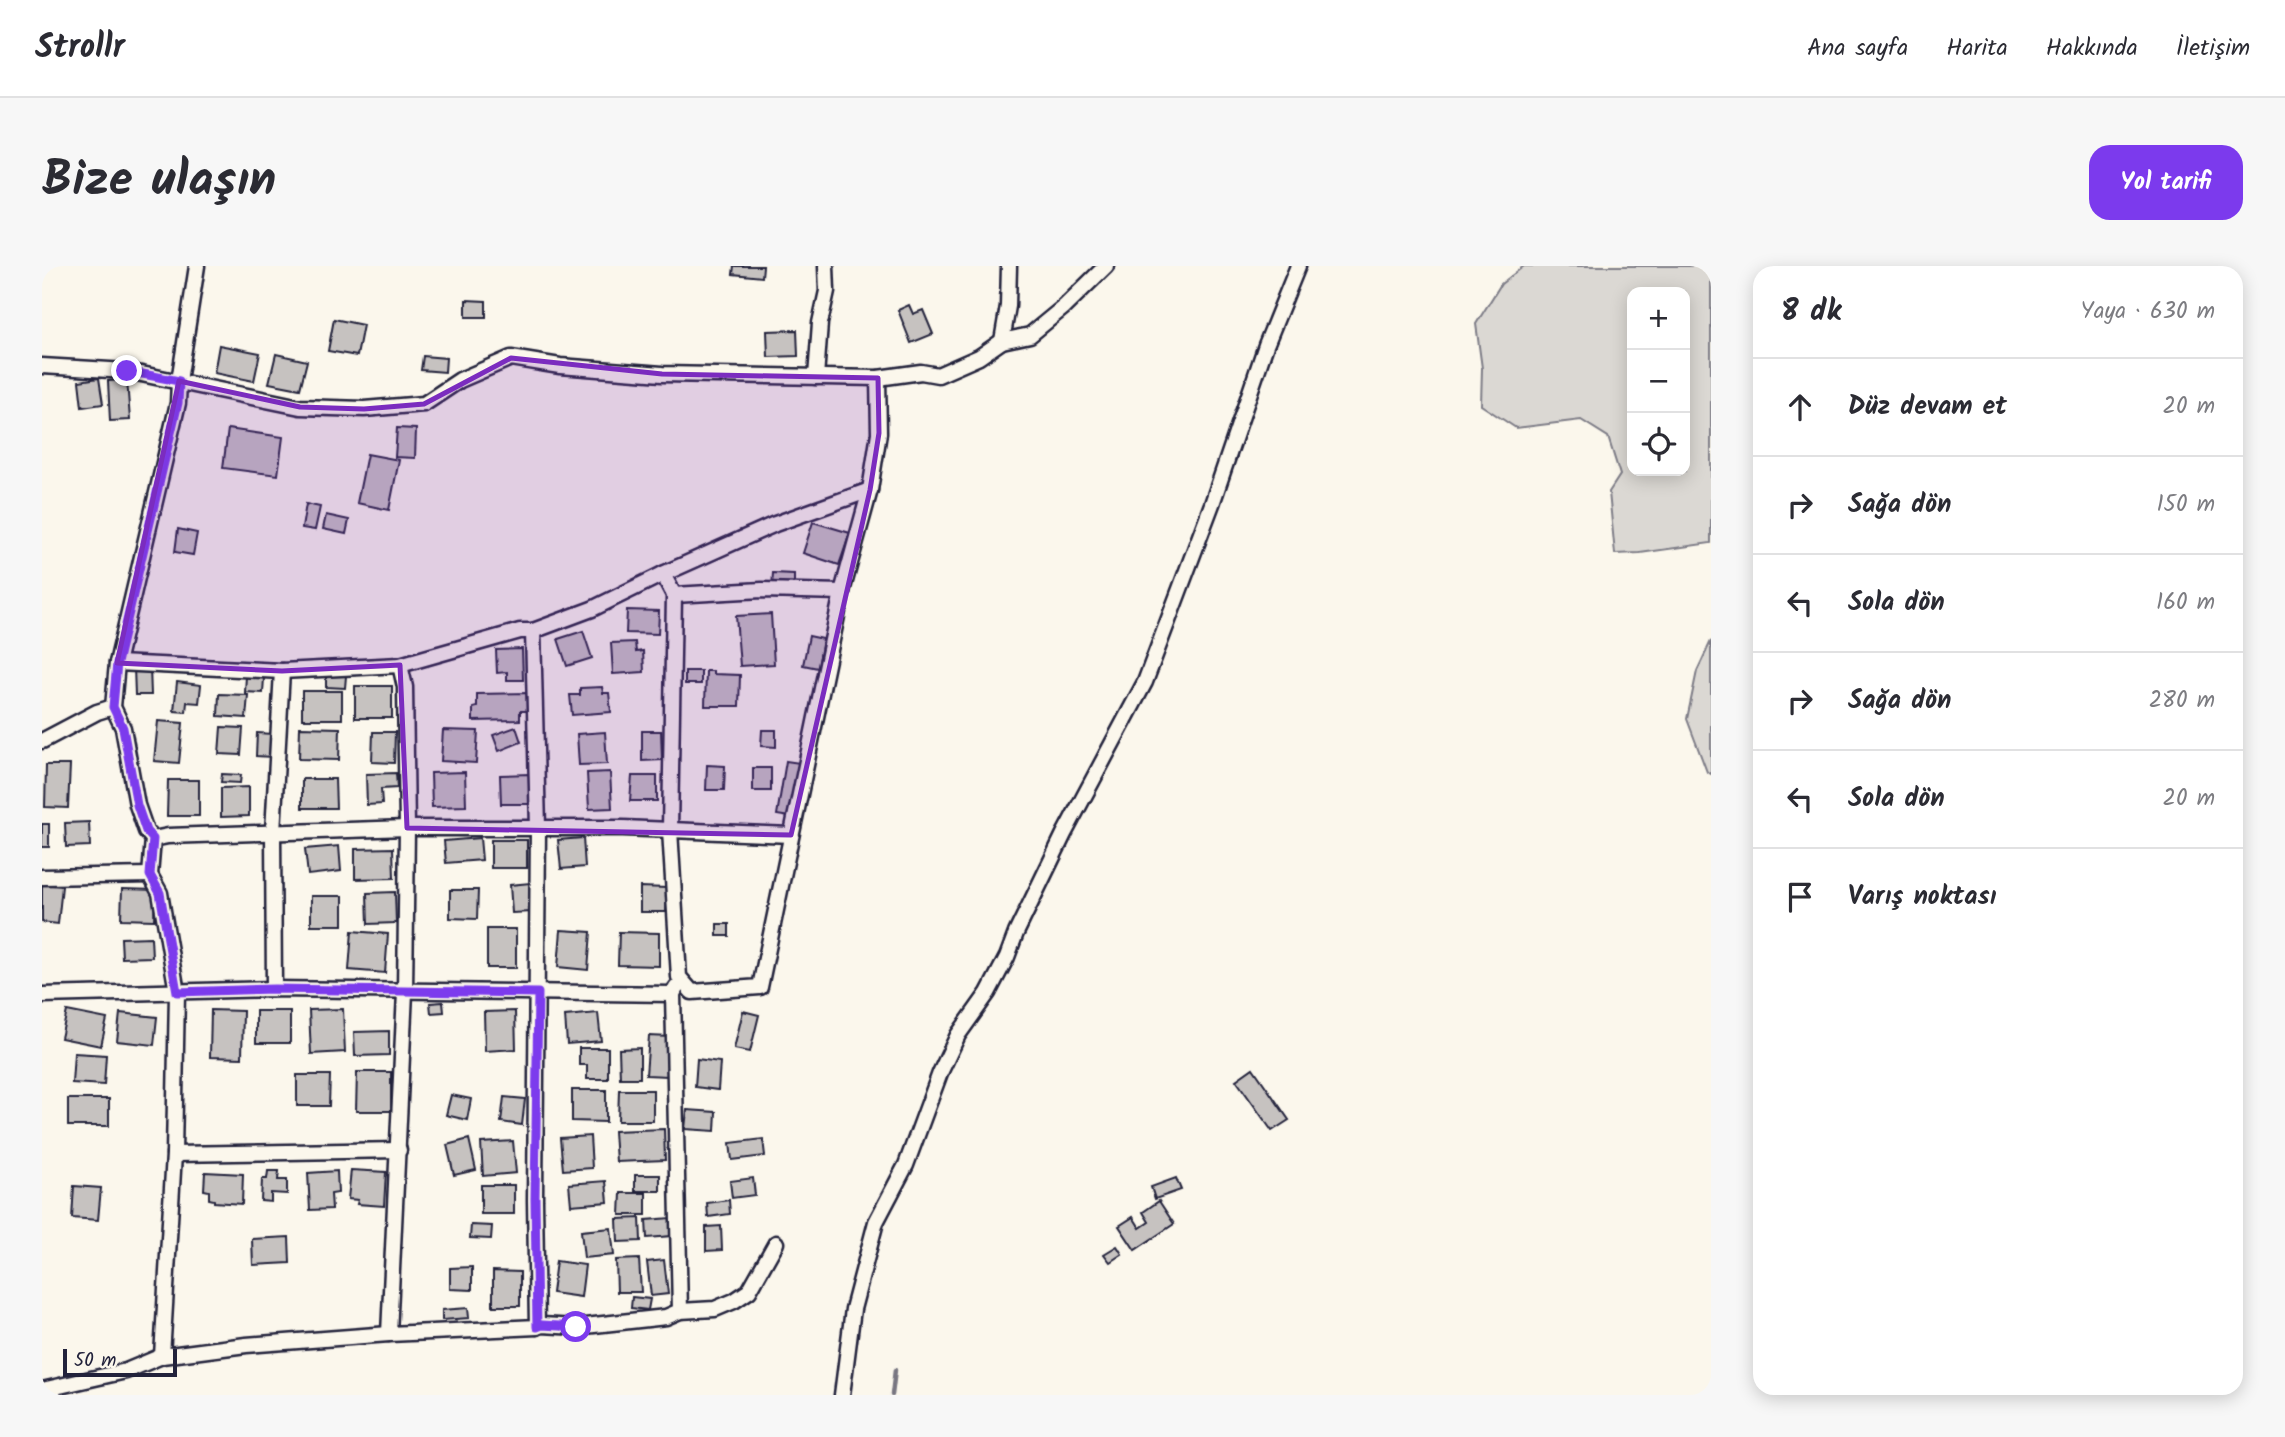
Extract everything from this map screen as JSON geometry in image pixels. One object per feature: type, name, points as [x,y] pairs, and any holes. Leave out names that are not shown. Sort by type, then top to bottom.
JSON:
[{"type":"street","points":[[162,1356],[174,1154],[177,992],[160,893],[150,875],[153,839],[146,831],[137,805],[123,728],[113,707],[117,663],[178,403],[197,266]]},
{"type":"street","points":[[816,377],[820,323],[827,291],[826,266]]},
{"type":"street","points":[[1002,341],[1008,306],[1009,266]]},
{"type":"street","points":[[42,366],[127,371],[300,407],[364,409],[424,404],[460,380],[511,358],[560,366],[662,374],[878,378],[921,372],[938,375],[979,357],[1002,341],[1030,335],[1064,307],[1106,266]]},
{"type":"street","points":[[842,1395],[853,1309],[876,1222],[906,1165],[940,1073],[958,1035],[988,993],[1064,834],[1145,682],[1212,504],[1266,345],[1298,266]]},
{"type":"street","points":[[679,977],[692,992],[760,987],[842,592],[870,489],[879,433],[878,378]]},
{"type":"street","points":[[117,663],[282,671],[400,665],[520,631],[533,631],[592,609],[775,524],[870,489]]},
{"type":"street","points":[[663,574],[674,595],[670,830],[679,977],[673,995],[680,1311]]},
{"type":"street","points":[[674,595],[762,590],[842,592]]},
{"type":"street","points":[[533,631],[538,828],[535,1199],[537,1327]]},
{"type":"street","points":[[389,1334],[405,992],[405,687],[400,665]]},
{"type":"street","points":[[274,989],[274,832],[282,671]]},
{"type":"street","points":[[42,741],[97,712],[113,707]]},
{"type":"street","points":[[153,839],[168,836],[407,828],[670,830],[792,835]]},
{"type":"street","points":[[42,877],[150,875]]},
{"type":"street","points":[[42,995],[274,989],[673,995]]},
{"type":"street","points":[[174,1154],[398,1150]]},
{"type":"street","points":[[42,1390],[127,1371],[162,1356],[246,1345],[542,1325],[576,1327],[666,1317],[680,1311],[715,1309],[749,1291],[775,1243]]},
{"type":"highlighted area","points":[[511,358],[662,374],[878,378],[879,433],[870,490],[791,835],[407,828],[400,665],[282,671],[117,663],[179,381],[300,407],[364,409],[424,404]]},
{"type":"shaded area","points":[[1524,266],[1711,266],[1711,543],[1615,554],[1609,492],[1620,475],[1608,437],[1581,420],[1516,428],[1481,405],[1482,368],[1476,324],[1501,284]]},
{"type":"shaded area","points":[[1711,641],[1711,774],[1707,772],[1687,719],[1697,671]]},
{"type":"building","points":[[734,266],[763,266],[762,277],[733,274]]},
{"type":"building","points":[[466,300],[486,301],[486,317],[466,317]]},
{"type":"building","points":[[909,305],[913,314],[923,310],[933,334],[911,343],[898,310]]},
{"type":"building","points":[[334,319],[363,325],[357,356],[328,351]]},
{"type":"building","points":[[797,330],[798,356],[768,357],[767,331]]},
{"type":"building","points":[[219,345],[260,353],[254,381],[214,373]]},
{"type":"building","points":[[276,354],[307,361],[300,389],[269,383]]},
{"type":"building","points":[[423,356],[446,358],[445,372],[421,370]]},
{"type":"building","points":[[99,378],[103,404],[82,407],[79,381]]},
{"type":"building","points":[[127,380],[130,420],[110,421],[108,381]]},
{"type":"building","points":[[397,428],[416,429],[415,458],[395,457]]},
{"type":"building","points":[[228,429],[283,437],[278,475],[223,468]]},
{"type":"building","points":[[367,454],[399,460],[389,510],[357,503]]},
{"type":"building","points":[[306,504],[320,507],[315,530],[302,528]]},
{"type":"building","points":[[326,515],[349,520],[346,534],[323,529]]},
{"type":"building","points":[[813,522],[850,533],[839,565],[803,553]]},
{"type":"building","points":[[178,529],[197,533],[193,555],[175,552]]},
{"type":"building","points":[[773,573],[794,574],[794,588],[772,587]]},
{"type":"building","points":[[627,610],[659,611],[658,634],[626,633]]},
{"type":"building","points":[[771,614],[774,664],[740,666],[736,616]]},
{"type":"building","points":[[583,631],[592,658],[567,666],[558,639]]},
{"type":"building","points":[[809,636],[823,639],[818,668],[803,665]]},
{"type":"building","points":[[635,642],[636,652],[643,651],[644,672],[613,674],[611,643]]},
{"type":"building","points":[[522,649],[523,680],[507,680],[507,672],[497,673],[496,650]]},
{"type":"building","points":[[134,667],[150,667],[151,695],[135,695]]},
{"type":"building","points":[[685,671],[701,671],[701,684],[685,684]]},
{"type":"building","points":[[706,671],[713,671],[713,674],[740,675],[739,706],[705,706]]},
{"type":"building","points":[[326,674],[346,676],[345,688],[326,687]]},
{"type":"building","points":[[246,676],[264,678],[263,693],[245,692]]},
{"type":"building","points":[[177,682],[201,685],[199,703],[187,702],[186,712],[174,711]]},
{"type":"building","points":[[355,686],[392,686],[392,718],[355,718]]},
{"type":"building","points":[[602,687],[603,693],[609,693],[611,712],[572,715],[570,695],[580,695],[580,688]]},
{"type":"building","points":[[302,691],[342,691],[342,719],[302,719]]},
{"type":"building","points":[[531,693],[532,711],[520,711],[520,720],[473,721],[477,694]]},
{"type":"building","points":[[219,694],[248,695],[246,718],[218,716]]},
{"type":"building","points":[[158,721],[183,723],[179,763],[154,761]]},
{"type":"building","points":[[221,727],[243,728],[241,755],[219,754]]},
{"type":"building","points":[[300,727],[340,728],[339,760],[299,759]]},
{"type":"building","points":[[516,727],[521,742],[499,751],[493,735]]},
{"type":"building","points":[[443,730],[478,731],[476,763],[441,761]]},
{"type":"building","points":[[762,730],[776,730],[776,747],[761,746]]},
{"type":"building","points":[[642,731],[661,731],[662,760],[642,761]]},
{"type":"building","points":[[373,732],[395,732],[394,763],[372,762]]},
{"type":"building","points":[[605,732],[607,764],[579,765],[577,734]]},
{"type":"building","points":[[257,733],[273,734],[272,757],[256,756]]},
{"type":"building","points":[[786,761],[800,763],[790,817],[777,815]]},
{"type":"building","points":[[46,765],[70,765],[68,808],[45,807]]},
{"type":"building","points":[[707,765],[725,766],[724,790],[706,790]]},
{"type":"building","points":[[753,768],[771,768],[771,791],[753,791]]},
{"type":"building","points":[[465,772],[466,806],[432,807],[431,773]]},
{"type":"building","points":[[610,772],[612,808],[589,809],[587,773]]},
{"type":"building","points":[[396,773],[397,788],[381,789],[382,804],[367,805],[366,774]]},
{"type":"building","points":[[222,774],[241,775],[240,783],[221,782]]},
{"type":"building","points":[[529,774],[530,804],[501,804],[500,775]]},
{"type":"building","points":[[632,776],[657,776],[657,801],[630,801]]},
{"type":"building","points":[[302,779],[335,779],[336,808],[302,808]]},
{"type":"building","points":[[168,780],[199,780],[199,816],[167,816]]},
{"type":"building","points":[[249,787],[249,816],[221,817],[221,788]]},
{"type":"building","points":[[89,822],[90,846],[66,847],[65,823]]},
{"type":"building","points":[[42,824],[49,824],[49,847],[42,847]]},
{"type":"building","points":[[480,838],[482,860],[446,863],[444,841]]},
{"type":"building","points":[[583,838],[585,867],[561,869],[558,840]]},
{"type":"building","points":[[491,840],[527,840],[527,868],[491,868]]},
{"type":"building","points":[[339,846],[341,871],[308,875],[305,849]]},
{"type":"building","points":[[393,848],[394,878],[355,879],[355,849]]},
{"type":"building","points":[[530,883],[532,912],[512,913],[510,885]]},
{"type":"building","points":[[42,884],[62,886],[58,924],[42,922]]},
{"type":"building","points":[[640,887],[667,888],[666,912],[640,912]]},
{"type":"building","points":[[122,889],[155,890],[154,920],[121,919]]},
{"type":"building","points":[[450,890],[478,890],[477,919],[450,918]]},
{"type":"building","points":[[395,892],[396,923],[368,924],[367,893]]},
{"type":"building","points":[[311,896],[343,896],[343,925],[311,925]]},
{"type":"building","points":[[717,924],[729,924],[729,936],[717,936]]},
{"type":"building","points":[[487,929],[516,929],[516,968],[487,968]]},
{"type":"building","points":[[561,930],[591,932],[588,970],[558,967]]},
{"type":"building","points":[[352,931],[388,934],[385,973],[349,970]]},
{"type":"building","points":[[619,932],[659,933],[659,966],[618,965]]},
{"type":"building","points":[[151,937],[152,957],[122,958],[121,938]]},
{"type":"building","points":[[443,1002],[444,1012],[431,1013],[430,1003]]},
{"type":"building","points":[[343,1009],[345,1052],[311,1054],[309,1010]]},
{"type":"building","points":[[211,1010],[243,1011],[242,1058],[210,1057]]},
{"type":"building","points":[[67,1011],[107,1019],[101,1046],[61,1038]]},
{"type":"building","points":[[256,1011],[290,1011],[290,1043],[256,1043]]},
{"type":"building","points":[[515,1011],[516,1049],[485,1051],[484,1012]]},
{"type":"building","points":[[743,1011],[759,1015],[750,1052],[734,1049]]},
{"type":"building","points":[[120,1013],[157,1017],[154,1045],[117,1041]]},
{"type":"building","points":[[598,1013],[601,1041],[567,1044],[565,1016]]},
{"type":"building","points":[[389,1031],[389,1055],[355,1056],[354,1032]]},
{"type":"building","points":[[649,1036],[670,1037],[668,1076],[646,1075]]},
{"type":"building","points":[[579,1048],[608,1048],[608,1079],[587,1079],[587,1065],[579,1065]]},
{"type":"building","points":[[640,1048],[640,1078],[620,1078],[619,1049]]},
{"type":"building","points":[[74,1053],[106,1055],[104,1085],[72,1083]]},
{"type":"building","points":[[697,1059],[720,1062],[718,1090],[695,1087]]},
{"type":"building","points":[[1253,1068],[1289,1120],[1272,1131],[1236,1080]]},
{"type":"building","points":[[357,1072],[391,1072],[391,1111],[356,1111]]},
{"type":"building","points":[[297,1075],[330,1075],[329,1106],[297,1106]]},
{"type":"building","points":[[572,1090],[606,1090],[606,1122],[572,1121]]},
{"type":"building","points":[[619,1090],[653,1090],[653,1121],[618,1121]]},
{"type":"building","points":[[451,1095],[471,1099],[467,1120],[446,1115]]},
{"type":"building","points":[[504,1097],[525,1099],[522,1125],[501,1122]]},
{"type":"building","points":[[68,1099],[109,1099],[109,1126],[68,1126]]},
{"type":"building","points":[[687,1110],[716,1112],[715,1131],[685,1129]]},
{"type":"building","points":[[664,1129],[665,1160],[616,1162],[614,1131]]},
{"type":"building","points":[[590,1136],[592,1168],[563,1170],[560,1138]]},
{"type":"building","points":[[469,1139],[476,1170],[454,1175],[447,1145]]},
{"type":"building","points":[[763,1139],[765,1156],[732,1160],[730,1143]]},
{"type":"building","points":[[513,1141],[516,1173],[483,1176],[481,1143]]},
{"type":"building","points":[[351,1170],[386,1172],[384,1206],[357,1204],[358,1200],[348,1199]]},
{"type":"building","points":[[268,1171],[279,1171],[278,1180],[287,1180],[287,1194],[271,1193],[271,1202],[261,1201],[262,1179],[267,1179]]},
{"type":"building","points":[[337,1171],[338,1193],[331,1194],[332,1209],[310,1210],[308,1173]]},
{"type":"building","points":[[205,1172],[243,1174],[242,1204],[214,1202],[209,1199],[209,1191],[204,1190]]},
{"type":"building","points":[[635,1175],[660,1175],[660,1191],[635,1191]]},
{"type":"building","points":[[753,1178],[755,1195],[732,1198],[730,1181]]},
{"type":"building","points":[[1176,1178],[1181,1190],[1155,1199],[1151,1187]]},
{"type":"building","points":[[606,1181],[608,1202],[571,1205],[569,1184]]},
{"type":"building","points":[[481,1185],[514,1185],[514,1214],[481,1214]]},
{"type":"building","points":[[74,1186],[101,1188],[98,1220],[72,1218]]},
{"type":"building","points":[[621,1193],[646,1193],[646,1215],[620,1215]]},
{"type":"building","points":[[729,1200],[730,1214],[708,1217],[707,1203]]},
{"type":"building","points":[[1159,1201],[1174,1224],[1135,1250],[1119,1226],[1133,1217],[1140,1228],[1149,1222],[1143,1212]]},
{"type":"building","points":[[640,1218],[641,1241],[618,1242],[617,1219]]},
{"type":"building","points":[[671,1218],[672,1236],[647,1238],[646,1220]]},
{"type":"building","points":[[471,1225],[492,1226],[491,1239],[470,1238]]},
{"type":"building","points":[[721,1226],[722,1250],[706,1251],[706,1227]]},
{"type":"building","points":[[611,1228],[614,1255],[584,1258],[581,1231]]},
{"type":"building","points":[[289,1237],[290,1263],[253,1265],[252,1239]]},
{"type":"building","points":[[1117,1246],[1122,1254],[1110,1262],[1104,1254]]},
{"type":"building","points":[[639,1259],[641,1292],[617,1292],[616,1260]]},
{"type":"building","points":[[664,1260],[668,1294],[651,1296],[647,1262]]},
{"type":"building","points":[[556,1261],[585,1265],[581,1297],[552,1293]]},
{"type":"building","points":[[472,1267],[472,1290],[450,1289],[450,1268]]},
{"type":"building","points":[[493,1271],[520,1272],[520,1306],[493,1306]]},
{"type":"building","points":[[632,1297],[650,1299],[648,1310],[631,1308]]},
{"type":"building","points":[[468,1308],[469,1318],[442,1320],[442,1310]]},
{"type":"waterway","points":[[892,1395],[895,1370]]},
{"type":"route","points":[[127,371],[179,381],[178,403],[117,663],[113,707],[123,728],[137,805],[146,831],[153,839],[150,875],[160,893],[177,992],[274,989],[538,993],[535,1199],[537,1327],[576,1327]]}]
